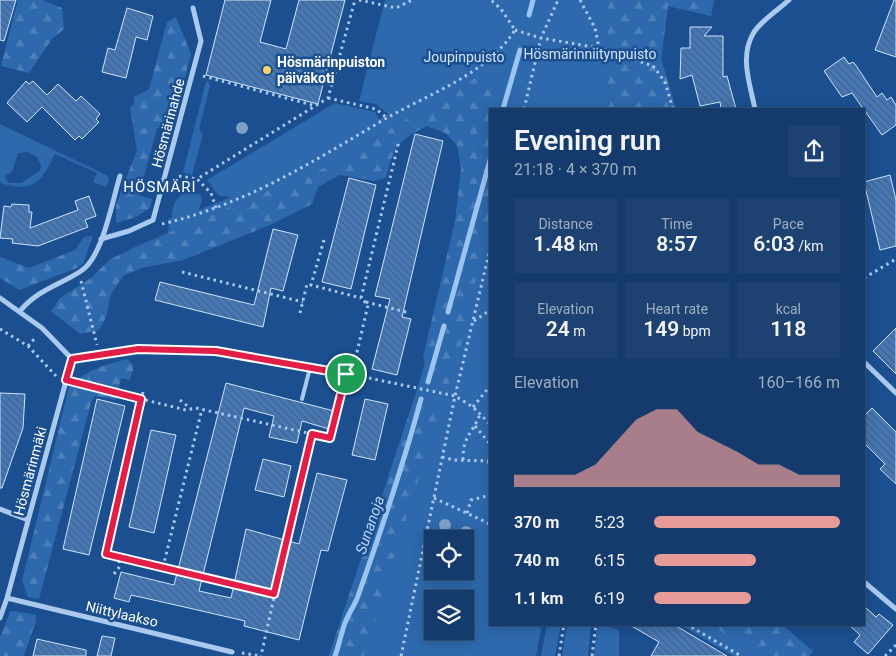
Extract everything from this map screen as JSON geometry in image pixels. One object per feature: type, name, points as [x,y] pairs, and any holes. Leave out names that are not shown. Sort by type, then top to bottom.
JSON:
[{"type":"street","points":[[755,108],[746,66],[747,47],[755,31],[789,0]]},
{"type":"street","name":"Hösmärinahde","points":[[153,220],[201,41],[193,8]]},
{"type":"street","points":[[20,311],[37,294],[83,270],[94,258],[120,176]]},
{"type":"street","points":[[101,239],[129,231],[153,220]]},
{"type":"street","points":[[0,298],[42,328],[72,359],[99,353],[138,349],[216,351],[361,377]]},
{"type":"street","name":"Hösmärinmäki","points":[[0,618],[8,598],[72,359]]},
{"type":"street","points":[[865,363],[896,392]]},
{"type":"street","points":[[0,509],[28,520]]},
{"type":"street","points":[[865,583],[896,609]]},
{"type":"street","name":"Niittylaakso","points":[[8,598],[232,652]]},
{"type":"lane","points":[[302,398],[310,368]]},
{"type":"path","points":[[197,179],[328,98],[355,0]]},
{"type":"path","points":[[360,0],[396,8],[412,0]]},
{"type":"path","points":[[490,0],[501,9],[515,30],[541,38],[599,48],[654,66],[665,82],[673,108]]},
{"type":"path","points":[[524,108],[541,38],[558,0]]},
{"type":"path","points":[[580,0],[595,28],[599,48]]},
{"type":"path","points":[[153,220],[162,224],[231,204],[311,164],[386,118],[472,73],[505,45],[515,30]]},
{"type":"path","points":[[202,76],[316,106]]},
{"type":"path","points":[[328,98],[376,109],[386,118]]},
{"type":"path","points":[[361,298],[399,141]]},
{"type":"path","points":[[179,176],[197,179],[211,193],[216,208]]},
{"type":"path","points":[[311,285],[324,240]]},
{"type":"path","points":[[400,656],[455,396],[489,253]]},
{"type":"path","points":[[865,277],[896,259]]},
{"type":"path","points":[[182,272],[303,302]]},
{"type":"path","points":[[80,280],[99,353]]},
{"type":"path","points":[[66,380],[186,410],[202,409],[330,438],[368,305],[361,298],[307,284],[300,313]]},
{"type":"path","points":[[365,302],[410,313]]},
{"type":"path","points":[[473,321],[489,311]]},
{"type":"path","points":[[0,329],[28,346],[55,375]]},
{"type":"path","points":[[361,377],[455,396],[473,406],[489,423]]},
{"type":"path","points":[[473,406],[489,387]]},
{"type":"path","points":[[143,392],[106,554],[274,594]]},
{"type":"path","points":[[180,400],[191,409]]},
{"type":"path","points":[[163,567],[202,409]]},
{"type":"path","points":[[463,460],[464,440],[476,426],[480,414]]},
{"type":"path","points":[[476,426],[489,443]]},
{"type":"path","points":[[232,652],[261,656],[312,434]]},
{"type":"path","points":[[442,457],[463,460],[488,460]]},
{"type":"path","points":[[467,513],[471,500],[487,496],[489,493]]},
{"type":"path","points":[[434,498],[489,524]]},
{"type":"path","points":[[114,574],[120,566],[118,556]]},
{"type":"path","points":[[559,656],[564,626]]},
{"type":"path","points":[[592,656],[596,626]]},
{"type":"path","points":[[689,626],[741,656]]},
{"type":"path","points":[[885,656],[896,645]]},
{"type":"green space","points":[[18,0],[42,0],[62,8],[64,29],[52,39],[29,73],[1,66]]},
{"type":"green space","points":[[385,0],[714,0],[711,16],[668,6],[661,59],[676,108],[489,109],[430,105],[330,165],[168,235],[169,218],[172,218],[174,204],[182,194],[190,190],[201,195],[202,200],[199,210],[231,197],[218,195],[207,180],[335,103],[375,112],[379,119],[388,114],[376,104],[359,101]]},
{"type":"green space","points":[[605,0],[714,0],[711,16],[668,6],[661,59],[676,108],[609,108]]},
{"type":"green space","points":[[176,17],[191,54],[171,131],[157,128],[139,195],[152,199],[150,208],[136,217],[116,223],[116,205],[137,150],[130,108],[134,104],[134,97],[149,89],[167,22]]},
{"type":"green space","points":[[485,72],[496,79],[496,108],[489,108],[489,220],[457,362],[448,386],[442,389],[431,388],[423,357],[455,221],[461,168],[457,145],[445,133],[427,126],[409,136],[398,146],[391,159],[386,178],[374,181],[340,175],[318,187],[312,204],[270,225],[183,260],[141,268],[123,276],[110,296],[107,315],[99,330],[80,334],[51,311],[60,298],[91,278],[109,260],[135,247],[330,165]]},
{"type":"green space","points":[[208,81],[210,86],[199,129],[203,134],[192,175],[183,172],[206,82]]},
{"type":"green space","points":[[0,124],[108,176],[109,181],[106,187],[93,182],[97,173],[55,154],[46,171],[36,182],[30,185],[14,186],[0,182]],"holes":[[[27,152],[37,157],[41,165],[40,171],[21,183],[9,183],[5,176],[12,172],[18,153]]]},
{"type":"green space","points":[[489,153],[489,626],[542,626],[536,656],[329,656],[414,399]]},
{"type":"green space","points":[[93,236],[83,264],[77,268],[19,290],[0,278],[0,257],[29,268],[75,250],[84,237]]},
{"type":"green space","points":[[127,359],[134,366],[130,380],[121,378],[116,400],[95,396],[91,403],[39,599],[28,597],[22,581],[69,387],[89,372]]},
{"type":"green space","points":[[414,399],[432,400],[441,406],[364,656],[329,656]]},
{"type":"green space","points":[[10,612],[36,615],[36,621],[24,656],[0,656],[0,637]]},
{"type":"green space","points":[[547,626],[561,626],[555,656],[541,656]]},
{"type":"green space","points":[[567,626],[591,626],[588,656],[562,656]]},
{"type":"green space","points":[[606,626],[619,630],[619,656],[594,656],[597,628]]},
{"type":"green space","points":[[682,626],[783,626],[813,651],[809,656],[733,656]]},
{"type":"green space","points":[[711,626],[783,626],[813,651],[809,656],[766,656]]},
{"type":"building","points":[[0,0],[16,0],[4,41],[0,40]]},
{"type":"building","points":[[225,0],[271,0],[260,42],[286,49],[299,0],[345,0],[318,104],[206,75]]},
{"type":"building","points":[[894,0],[896,0],[896,57],[875,50]]},
{"type":"building","points":[[127,8],[153,16],[147,40],[136,37],[126,78],[102,72],[108,48],[115,50]]},
{"type":"building","points":[[690,27],[712,27],[704,36],[723,36],[723,77],[727,76],[736,108],[721,108],[720,102],[700,106],[692,75],[680,79],[681,48],[690,48]]},
{"type":"building","points":[[844,57],[849,64],[853,62],[877,97],[882,93],[887,100],[891,97],[896,105],[896,125],[882,135],[865,111],[865,108],[863,108],[852,93],[842,97],[824,71]]},
{"type":"building","points":[[26,81],[29,84],[33,81],[47,95],[58,84],[76,101],[81,96],[100,114],[96,119],[99,122],[82,139],[79,136],[75,140],[42,107],[27,122],[7,103]]},
{"type":"building","points":[[415,134],[443,141],[402,317],[411,319],[397,375],[372,369],[390,299],[375,296]]},
{"type":"building","points":[[890,175],[896,200],[896,246],[880,250],[865,182]]},
{"type":"building","points":[[349,178],[376,185],[351,289],[322,282]]},
{"type":"building","points":[[89,196],[96,216],[85,220],[88,227],[38,246],[12,243],[13,239],[0,238],[4,206],[11,207],[12,204],[29,205],[29,212],[32,212],[30,228],[78,210],[75,201]]},
{"type":"building","points":[[273,229],[298,235],[283,291],[271,288],[263,327],[155,300],[160,282],[254,305]]},
{"type":"building","points":[[896,328],[896,374],[873,351]]},
{"type":"building","points":[[226,383],[334,411],[329,429],[302,421],[297,443],[269,437],[274,416],[244,408],[199,591],[231,598],[246,529],[299,544],[317,473],[347,480],[328,551],[321,550],[299,640],[244,626],[245,621],[180,606],[131,595],[129,602],[114,598],[121,572],[174,585]]},
{"type":"building","points":[[0,393],[25,394],[23,428],[2,488],[0,488]]},
{"type":"building","points":[[97,399],[125,406],[89,555],[63,549]]},
{"type":"building","points":[[365,399],[388,404],[375,460],[352,455]]},
{"type":"building","points":[[872,408],[896,432],[896,484],[880,469],[885,464],[865,444],[865,415]]},
{"type":"building","points":[[151,430],[176,435],[154,533],[129,527]]},
{"type":"building","points":[[263,459],[291,466],[284,497],[255,490]]},
{"type":"building","points":[[865,607],[876,617],[879,614],[893,625],[868,654],[854,642],[860,635],[850,626],[865,626]]},
{"type":"building","points":[[631,626],[676,626],[727,656],[651,656],[659,642]]},
{"type":"building","points":[[102,636],[115,638],[111,656],[97,656]]},
{"type":"building","points":[[37,639],[86,650],[86,656],[33,656]]},
{"type":"waterway","name":"Sunanoja","points":[[529,15],[533,0]]},
{"type":"waterway","name":"Sunanoja","points":[[503,108],[520,50]]},
{"type":"waterway","name":"Sunanoja","points":[[448,312],[489,164]]},
{"type":"waterway","name":"Sunanoja","points":[[428,382],[444,326]]},
{"type":"waterway","name":"Sunanoja","points":[[335,656],[345,623],[358,596],[383,523],[421,399]]},
{"type":"place","name":"Hösmärinpuiston päiväkoti","points":[[267,70]]},
{"type":"district","name":"HÖSMÄRI","points":[[160,187]]},
{"type":"route","points":[[138,349],[216,351],[346,374],[330,438],[312,434],[274,594],[106,554],[141,399],[66,380],[72,359],[99,353],[138,349]]},
{"type":"park label","name":"Hösmärinniitynpuisto","points":[[590,54]]},
{"type":"park label","name":"Joupinpuisto","points":[[464,57]]}]
